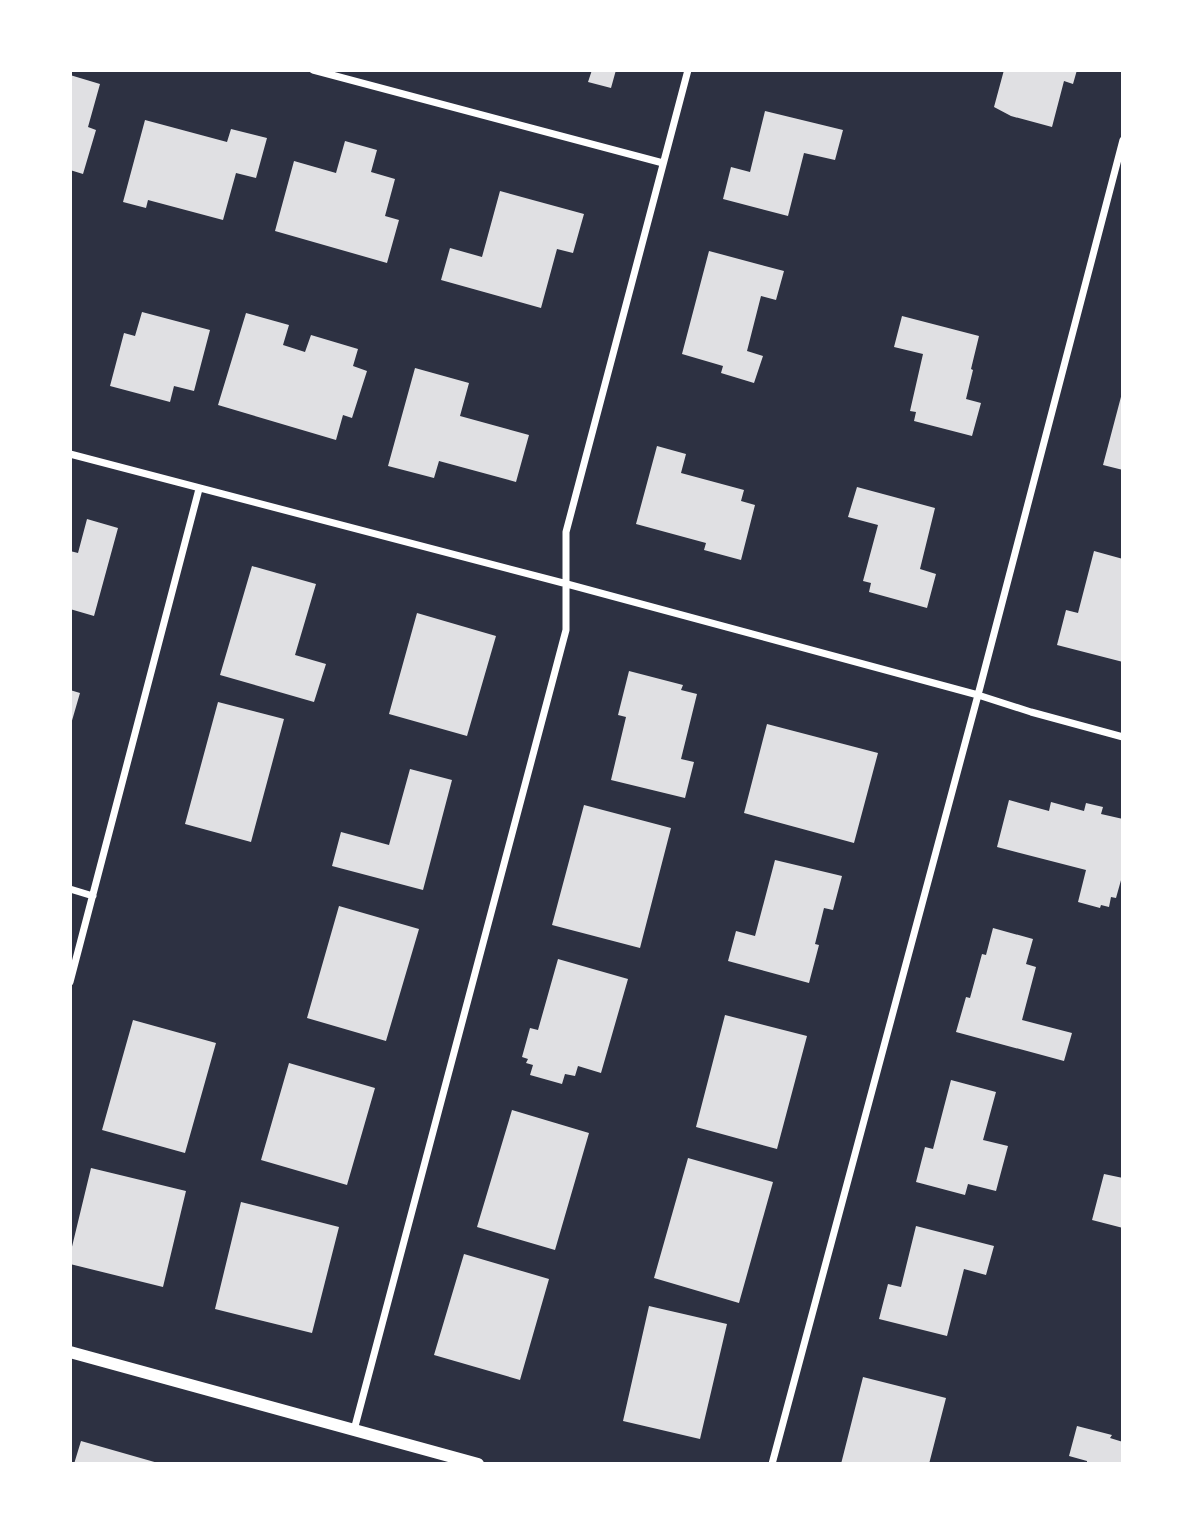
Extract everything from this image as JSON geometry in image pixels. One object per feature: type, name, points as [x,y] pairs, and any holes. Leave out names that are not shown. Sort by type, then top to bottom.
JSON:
[{"type":"street","points":[[313,70],[663,163]]},
{"type":"street","points":[[354,1430],[566,630],[566,532],[688,70]]},
{"type":"street","points":[[772,1464],[1123,140]]},
{"type":"street","points":[[70,454],[567,584],[1123,737]]},
{"type":"street","points":[[70,982],[200,489]]},
{"type":"street","points":[[70,890],[93,896]]},
{"type":"street","points":[[70,1352],[478,1464]]},
{"type":"building","points":[[592,70],[616,70],[611,88],[588,82]]},
{"type":"building","points":[[1004,70],[1077,70],[1073,84],[1064,81],[1052,127],[1011,116],[994,107]]},
{"type":"building","points":[[70,75],[100,84],[88,127],[96,130],[83,174],[70,170]]},
{"type":"building","points":[[765,111],[843,130],[835,160],[804,153],[788,216],[723,199],[731,167],[750,172]]},
{"type":"building","points":[[145,120],[227,142],[231,129],[267,138],[256,178],[236,173],[223,220],[148,200],[146,208],[123,202]]},
{"type":"building","points":[[345,141],[377,150],[371,172],[395,179],[385,216],[399,220],[387,263],[275,231],[294,161],[336,173]]},
{"type":"building","points":[[500,191],[584,214],[573,253],[557,249],[541,308],[441,280],[450,248],[482,257]]},
{"type":"building","points":[[709,251],[784,271],[776,300],[761,296],[747,351],[763,356],[754,383],[721,373],[723,366],[682,354]]},
{"type":"building","points":[[142,312],[210,330],[194,391],[174,386],[170,402],[110,386],[124,333],[135,336]]},
{"type":"building","points":[[246,313],[289,325],[283,345],[305,352],[311,335],[358,349],[353,366],[367,371],[352,418],[343,415],[336,440],[218,405]]},
{"type":"building","points":[[902,316],[979,336],[966,399],[981,403],[972,436],[914,421],[916,412],[910,411],[923,354],[894,347]]},
{"type":"building","points":[[415,368],[469,383],[460,416],[529,435],[516,482],[439,461],[434,478],[388,466]]},
{"type":"building","points":[[1123,393],[1123,470],[1103,465]]},
{"type":"building","points":[[657,446],[686,454],[681,473],[744,490],[741,501],[755,505],[741,560],[704,550],[706,543],[636,524]]},
{"type":"building","points":[[857,487],[935,508],[920,569],[936,574],[927,608],[869,592],[871,583],[863,581],[878,525],[848,517]]},
{"type":"building","points":[[87,519],[118,528],[94,616],[70,609],[70,551],[78,553]]},
{"type":"building","points":[[1094,551],[1123,559],[1123,662],[1057,645],[1066,610],[1078,613]]},
{"type":"building","points":[[252,566],[316,584],[295,655],[326,664],[314,702],[220,675]]},
{"type":"building","points":[[417,613],[496,636],[467,736],[389,714]]},
{"type":"building","points":[[629,671],[683,685],[681,690],[697,694],[681,759],[694,762],[685,798],[611,780],[626,717],[618,715]]},
{"type":"building","points":[[70,690],[80,693],[71,724],[70,724]]},
{"type":"building","points":[[218,702],[284,719],[251,842],[185,824]]},
{"type":"building","points":[[767,724],[878,753],[854,843],[744,813]]},
{"type":"building","points":[[410,769],[452,780],[423,890],[332,866],[341,832],[389,845]]},
{"type":"building","points":[[1009,800],[1049,811],[1051,802],[1084,811],[1086,803],[1103,807],[1101,814],[1123,819],[1123,873],[1116,898],[1111,897],[1109,907],[1101,905],[1100,908],[1078,902],[1086,870],[997,847]]},
{"type":"building","points":[[584,805],[671,828],[640,948],[552,925]]},
{"type":"building","points":[[775,860],[842,876],[833,910],[824,908],[815,944],[819,945],[809,983],[728,961],[736,931],[755,936]]},
{"type":"building","points":[[339,906],[419,929],[386,1041],[307,1018]]},
{"type":"building","points":[[993,928],[1033,939],[1026,964],[1036,967],[1022,1020],[1072,1033],[1064,1061],[956,1032],[966,997],[970,998],[982,954],[986,955]]},
{"type":"building","points":[[558,959],[628,979],[601,1073],[578,1066],[575,1076],[565,1074],[562,1084],[530,1075],[533,1065],[526,1063],[528,1059],[522,1057],[530,1028],[538,1030]]},
{"type":"building","points":[[725,1015],[807,1036],[777,1149],[696,1127]]},
{"type":"building","points":[[133,1020],[216,1043],[185,1153],[102,1130]]},
{"type":"building","points":[[289,1063],[375,1088],[347,1185],[261,1160]]},
{"type":"building","points":[[951,1080],[996,1092],[983,1140],[1008,1146],[996,1191],[968,1184],[965,1195],[916,1182],[925,1147],[933,1149]]},
{"type":"building","points":[[512,1110],[589,1133],[555,1250],[477,1227]]},
{"type":"building","points":[[688,1158],[773,1182],[739,1303],[654,1278]]},
{"type":"building","points":[[91,1168],[186,1191],[163,1287],[70,1264]]},
{"type":"building","points":[[1104,1174],[1123,1178],[1123,1228],[1092,1220]]},
{"type":"building","points":[[241,1202],[339,1227],[312,1333],[215,1309]]},
{"type":"building","points":[[916,1226],[994,1246],[986,1275],[964,1269],[947,1336],[879,1319],[888,1284],[901,1287]]},
{"type":"building","points":[[464,1254],[549,1279],[520,1380],[434,1355]]},
{"type":"building","points":[[649,1306],[727,1324],[700,1439],[623,1421]]},
{"type":"building","points":[[863,1377],[946,1398],[929,1464],[841,1464]]},
{"type":"building","points":[[1077,1426],[1112,1435],[1110,1438],[1123,1442],[1123,1464],[1087,1464],[1087,1461],[1069,1456]]},
{"type":"building","points":[[81,1441],[158,1463],[158,1464],[74,1464]]}]
